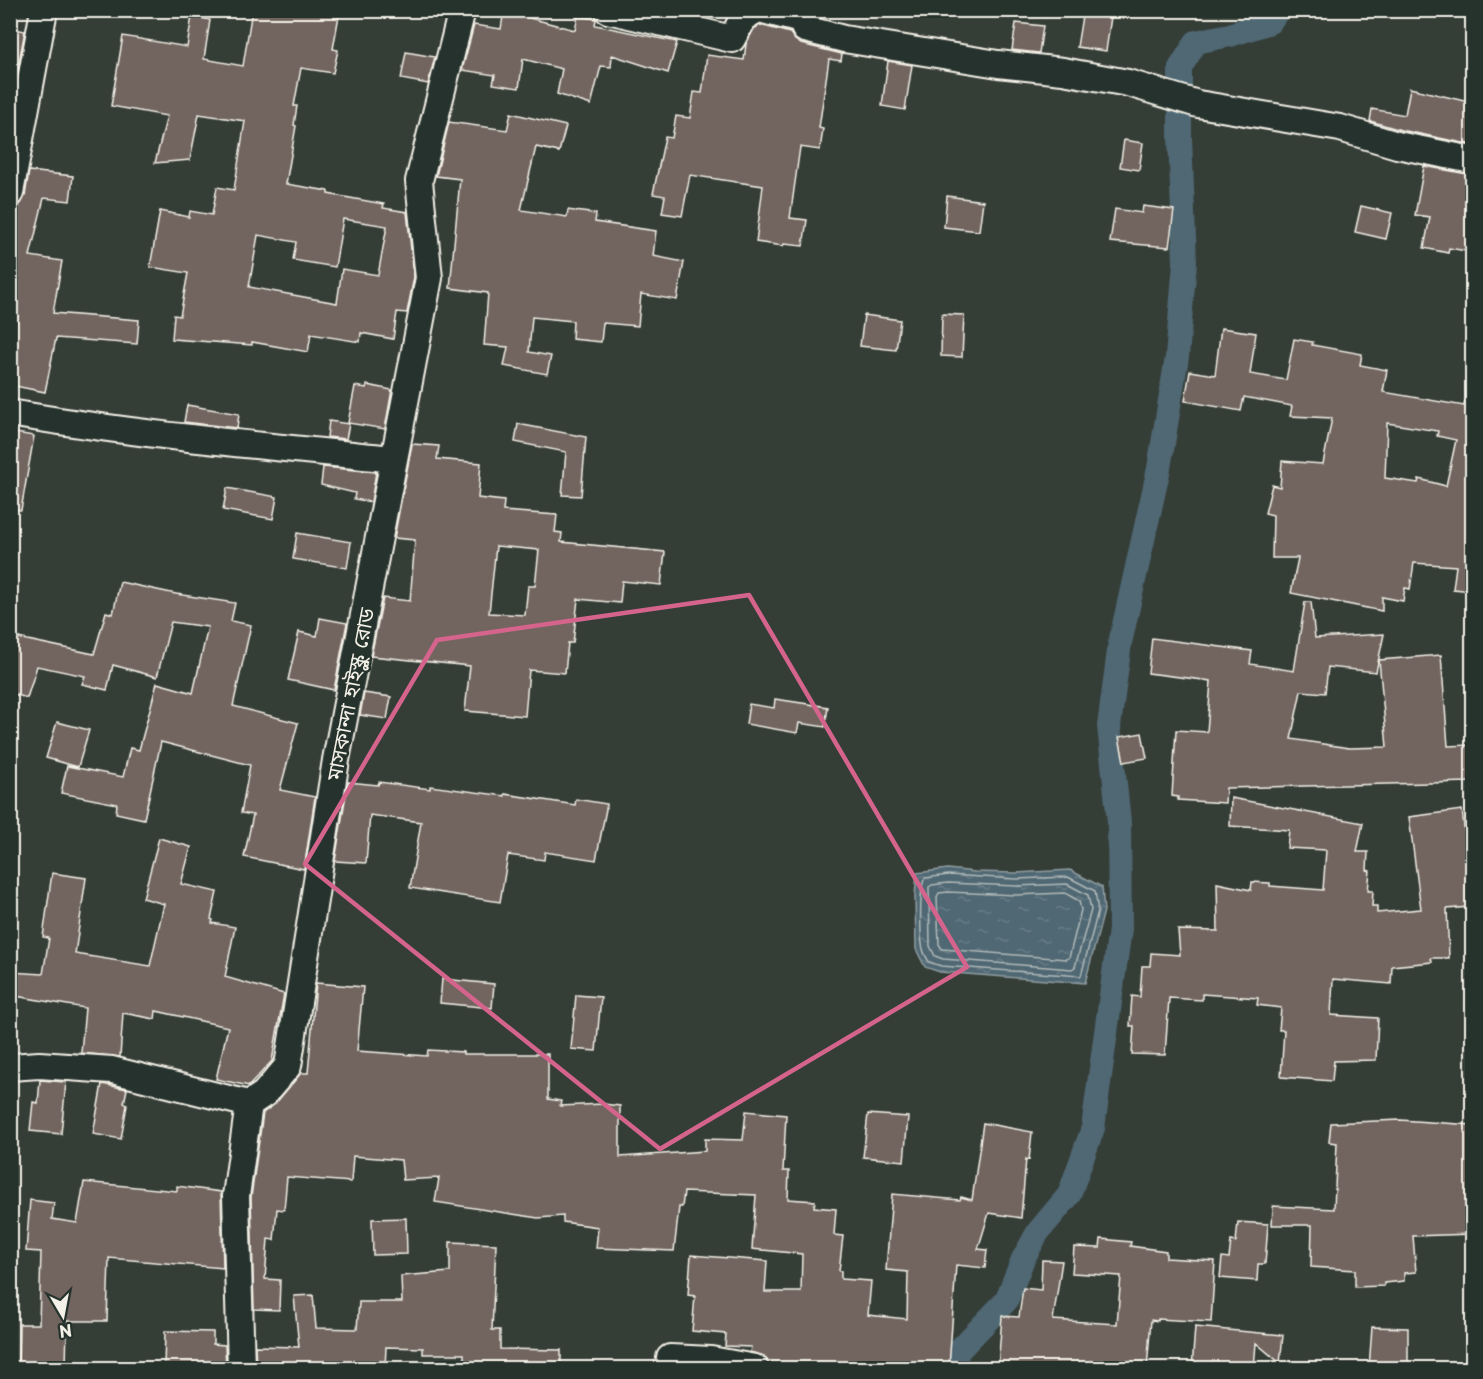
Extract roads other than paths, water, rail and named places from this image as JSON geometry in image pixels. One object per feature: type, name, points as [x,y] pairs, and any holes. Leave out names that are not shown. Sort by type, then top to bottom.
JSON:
[{"type":"street","points":[[10,193],[44,10]]},
{"type":"street","name":"মাসকান্দা হাইস্কুল রোড","points":[[249,1104],[264,1094],[288,1066],[336,760],[429,278],[419,181],[462,10]]},
{"type":"street","points":[[608,10],[732,39],[743,18],[756,10]]},
{"type":"street","points":[[763,10],[801,20],[806,29],[844,39],[998,64],[1063,71],[1128,83],[1198,104],[1340,128],[1397,145],[1473,160]]},
{"type":"street","points":[[10,413],[197,439],[393,459]]},
{"type":"street","points":[[10,1067],[39,1065],[112,1070],[249,1104],[236,1196],[241,1368]]},
{"type":"street","points":[[669,1368],[670,1358],[711,1360],[755,1368]]},
{"type":"water","points":[[948,869],[1016,873],[1070,870],[1102,887],[1104,911],[1085,983],[940,972],[925,967],[916,949],[917,873]]},
{"type":"waterway","points":[[951,1368],[959,1350],[1006,1301],[1023,1259],[1038,1232],[1069,1195],[1093,1128],[1120,929],[1119,822],[1109,726],[1120,643],[1159,468],[1177,357],[1185,262],[1180,138],[1180,68],[1196,42],[1230,35],[1270,22],[1278,10]]}]
